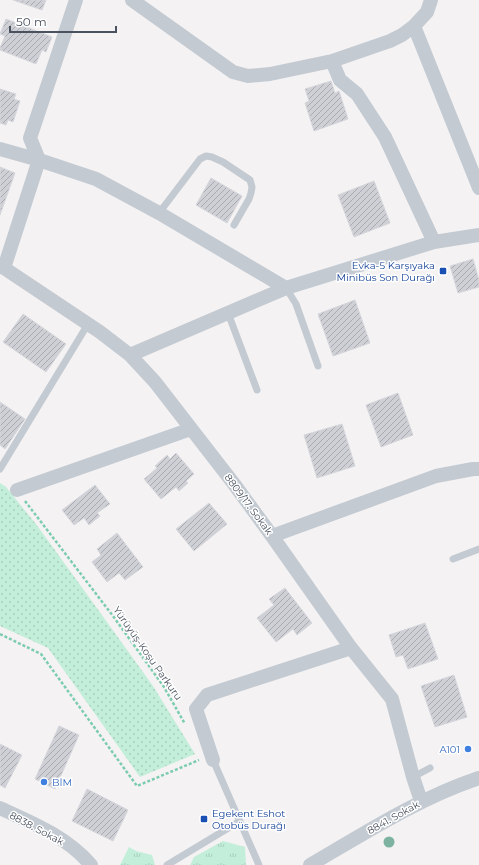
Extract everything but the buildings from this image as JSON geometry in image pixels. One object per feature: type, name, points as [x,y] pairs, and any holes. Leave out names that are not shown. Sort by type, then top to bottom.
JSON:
[{"type":"street","points":[[2,268],[39,160],[30,138],[76,0]]},
{"type":"street","points":[[132,0],[233,72],[248,76],[270,74],[332,61],[390,41],[402,35],[414,26],[427,12],[431,0]]},
{"type":"street","points":[[414,26],[479,188]]},
{"type":"street","points":[[332,61],[340,80],[357,94],[385,137],[434,242]]},
{"type":"street","points":[[0,149],[96,179],[159,213],[286,288]]},
{"type":"street","points":[[130,355],[286,288],[434,242],[479,235]]},
{"type":"street","name":"8809/17. Sokak","points":[[2,268],[88,324],[130,355],[155,382],[234,484],[351,648],[392,699],[421,801]]},
{"type":"street","points":[[17,490],[191,429]]},
{"type":"street","points":[[272,536],[436,476],[479,469]]},
{"type":"street","points":[[209,759],[196,709],[207,695],[351,648]]},
{"type":"street","name":"8841. Sokak","points":[[310,865],[421,801],[463,783],[479,778]]},
{"type":"street","name":"8838. Sokak","points":[[0,808],[35,824],[63,840],[86,858],[91,865]]},
{"type":"lane","points":[[159,213],[200,159],[206,156],[212,156],[250,180],[252,194],[234,225]]},
{"type":"lane","points":[[286,288],[296,304],[318,366]]},
{"type":"lane","points":[[228,313],[257,390]]},
{"type":"lane","points":[[0,469],[88,324]]},
{"type":"lane","points":[[453,559],[479,549]]},
{"type":"lane","points":[[209,759],[240,821],[259,865]]},
{"type":"lane","points":[[413,777],[430,768]]},
{"type":"lane","points":[[167,865],[240,821]]},
{"type":"path","name":"Yürüyüş-Koşu Parkuru","points":[[17,490],[114,616],[164,687],[186,726]]},
{"type":"path","points":[[0,634],[41,654],[137,786],[209,759]]},
{"type":"green space","points":[[0,483],[6,487],[36,524],[153,686],[195,754],[140,777],[48,648],[0,626]]},
{"type":"green space","points":[[223,841],[245,847],[246,865],[190,865],[194,857]]},
{"type":"green space","points":[[129,847],[136,851],[152,855],[155,865],[120,865]]},
{"type":"place","name":"Evka-5 Karşıyaka Minibüs Son Durağı","points":[[443,271]]},
{"type":"place","name":"A101","points":[[468,749]]},
{"type":"place","name":"BİM","points":[[44,782]]},
{"type":"place","name":"Egekent Eshot Otobüs Durağı","points":[[204,819]]}]
